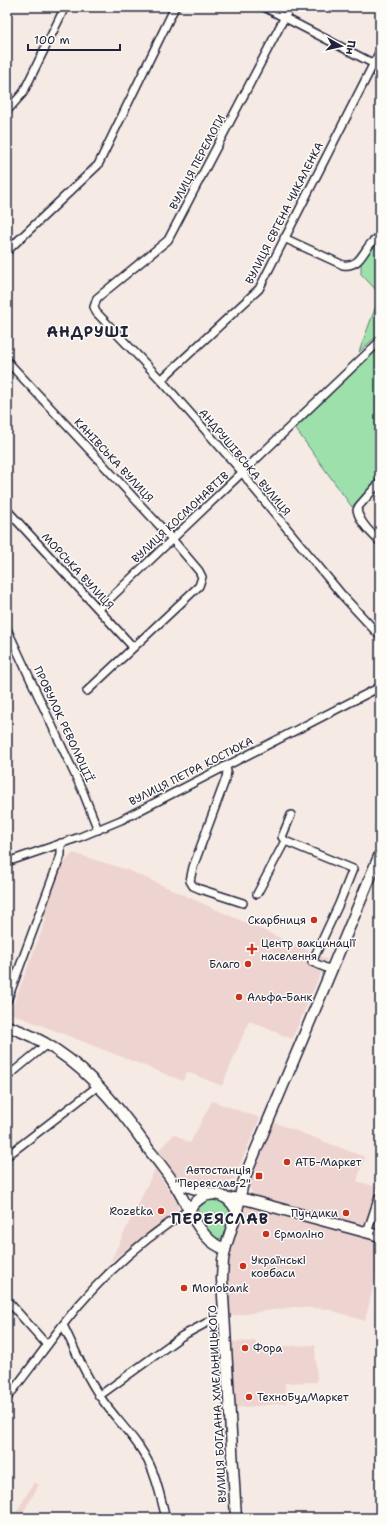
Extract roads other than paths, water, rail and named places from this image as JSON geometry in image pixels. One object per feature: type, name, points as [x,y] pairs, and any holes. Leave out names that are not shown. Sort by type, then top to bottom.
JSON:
[{"type":"main road","points":[[237,1211],[244,1181],[380,854]]},
{"type":"main road","name":"ВУЛИЦЯ БОГДАНА ХМЕЛЬНИЦЬКОГО","points":[[7,1026],[47,1044],[72,1061],[98,1086],[136,1132],[174,1182],[189,1210],[213,1244],[222,1264]]},
{"type":"main road","points":[[189,1210],[195,1202],[202,1197],[232,1191],[244,1181]]},
{"type":"main road","points":[[244,1181],[246,1193],[254,1202]]},
{"type":"main road","points":[[174,1182],[216,1195],[231,1202],[237,1211]]},
{"type":"main road","points":[[216,1195],[239,1198],[380,1236]]},
{"type":"main road","points":[[237,1211],[254,1202]]},
{"type":"main road","name":"ВУЛИЦЯ БОГДАНА ХМЕЛЬНИЦЬКОГО","points":[[236,1518],[222,1264],[237,1211]]},
{"type":"main road","points":[[213,1244],[220,1248],[226,1246]]},
{"type":"street","points":[[7,111],[23,93],[65,7]]},
{"type":"street","points":[[7,251],[98,165],[174,7]]},
{"type":"street","points":[[264,7],[377,65]]},
{"type":"street","name":"ВУЛИЦЯ ПЕРЕМОГИ","points":[[94,304],[97,298],[168,240],[290,7]]},
{"type":"street","name":"ВУЛИЦЯ ЄВГЕНА ЧИКАЛЕНКА","points":[[161,380],[259,289],[284,238],[377,65],[380,51]]},
{"type":"street","points":[[284,238],[348,266],[357,262],[374,239],[380,237]]},
{"type":"street","name":"АНДРУШІВСЬКА ВУЛИЦЯ","points":[[94,304],[96,312],[161,380],[243,473],[252,486],[334,585],[380,636]]},
{"type":"street","name":"ВУЛИЦЯ КОСМОНАВТІВ","points":[[99,609],[380,341]]},
{"type":"street","name":"КАНІВСЬКА ВУЛИЦЯ","points":[[7,361],[172,539],[199,571],[202,577],[199,586],[133,647]]},
{"type":"street","points":[[380,482],[357,510],[358,515],[380,542]]},
{"type":"street","name":"МОРСЬКА ВУЛИЦЯ","points":[[7,510],[133,647]]},
{"type":"street","name":"ПРОВУЛОК РЕВОЛЮЦІЇ","points":[[7,629],[83,792],[98,830]]},
{"type":"street","points":[[87,691],[133,647]]},
{"type":"street","name":"ВУЛИЦЯ ПЕТРА КОСТЮКА","points":[[7,862],[98,830],[380,687]]},
{"type":"street","points":[[225,766],[227,771],[226,778],[193,867],[190,881],[193,886],[200,889],[243,903]]},
{"type":"street","points":[[257,894],[284,841],[282,838],[283,834],[291,815]]},
{"type":"street","points":[[284,841],[353,869],[339,904],[312,962],[331,970]]},
{"type":"street","points":[[7,1001],[61,855],[61,843]]},
{"type":"street","points":[[7,1077],[47,1044]]},
{"type":"street","points":[[7,1156],[98,1086]]},
{"type":"street","points":[[367,1233],[380,1193]]},
{"type":"street","points":[[7,1398],[63,1325],[112,1269],[165,1226],[189,1210]]},
{"type":"street","points":[[7,1300],[47,1345]]},
{"type":"street","points":[[99,1396],[186,1334],[210,1321],[225,1317]]},
{"type":"street","points":[[63,1325],[99,1396],[147,1459],[156,1479],[166,1518]]},
{"type":"place","name":"Скарбниця","points":[[314,920]]},
{"type":"place","name":"Центр вакцинації населення","points":[[252,949]]},
{"type":"place","name":"Благо","points":[[248,964]]},
{"type":"place","name":"Альфа-Банк","points":[[239,997]]},
{"type":"place","name":"АТБ-Маркет","points":[[287,1162]]},
{"type":"place","name":"Автостанція \"Переяслав-2\"","points":[[259,1176]]},
{"type":"place","name":"Rozetka","points":[[161,1211]]},
{"type":"place","name":"Пундики","points":[[346,1213]]},
{"type":"place","name":"Єрмоліно","points":[[266,1234]]},
{"type":"place","name":"Українські ковбаси","points":[[243,1266]]},
{"type":"place","name":"Monobank","points":[[184,1288]]},
{"type":"place","name":"Фора","points":[[245,1348]]},
{"type":"place","name":"ТехноБудМаркет","points":[[249,1397]]},
{"type":"district","name":"АНДРУШІ","points":[[88,332]]},
{"type":"district","name":"ПЕРЕЯСЛАВ","points":[[220,1219]]}]
